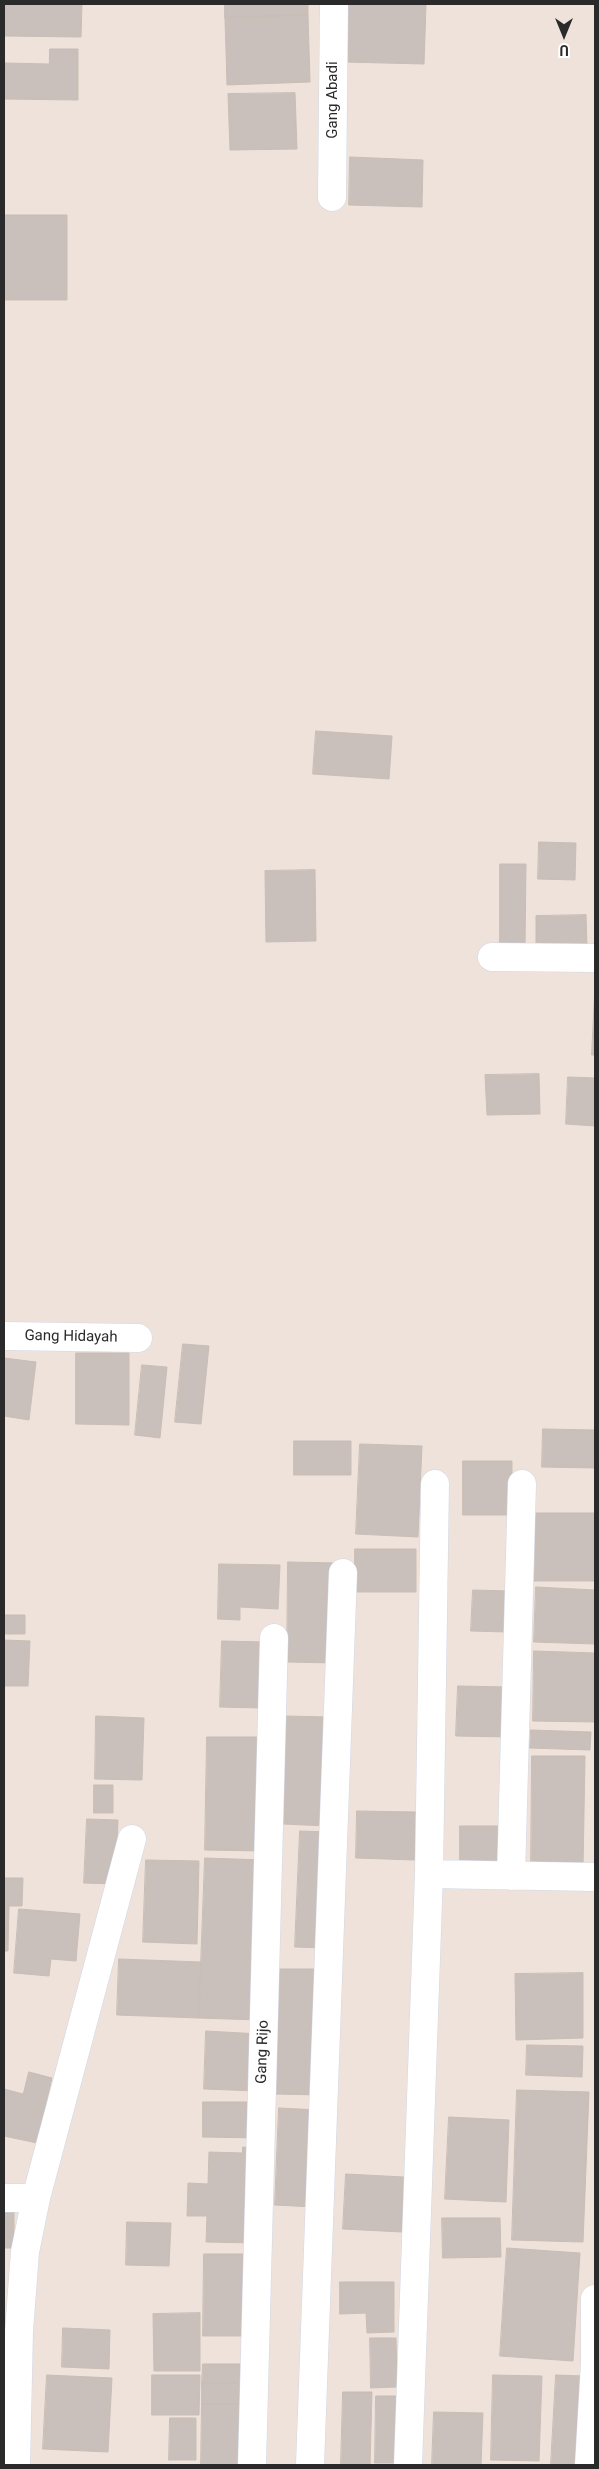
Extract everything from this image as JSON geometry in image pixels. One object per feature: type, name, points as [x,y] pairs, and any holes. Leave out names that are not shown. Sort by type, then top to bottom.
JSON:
[{"type":"street","name":"Gang Abadi","points":[[332,197],[334,4]]},
{"type":"street","points":[[492,957],[595,958]]},
{"type":"street","name":"Gang Hidayah","points":[[4,1336],[138,1338]]},
{"type":"street","points":[[408,2465],[429,1874],[435,1484]]},
{"type":"street","points":[[512,1876],[522,1484]]},
{"type":"street","points":[[310,2465],[343,1573]]},
{"type":"street","name":"Gang Rijo","points":[[252,2465],[274,1638]]},
{"type":"street","points":[[16,2465],[24,2252],[36,2198],[132,1839]]},
{"type":"street","points":[[429,1874],[595,1877]]},
{"type":"street","points":[[4,2198],[36,2198]]},
{"type":"street","points":[[588,2465],[595,2363],[595,2299]]},
{"type":"building","points":[[5,4],[82,4],[81,37],[5,36]]},
{"type":"building","points":[[225,4],[308,4],[308,15],[225,18]]},
{"type":"building","points":[[345,4],[426,4],[424,64],[344,62]]},
{"type":"building","points":[[308,15],[310,82],[227,85],[225,18]]},
{"type":"building","points":[[50,49],[78,49],[78,100],[4,99],[5,63],[49,64]]},
{"type":"building","points":[[295,93],[297,149],[230,150],[228,94]]},
{"type":"building","points":[[350,157],[423,160],[422,207],[349,205]]},
{"type":"building","points":[[4,215],[67,215],[67,300],[4,300]]},
{"type":"building","points":[[316,731],[392,736],[389,779],[313,774]]},
{"type":"building","points":[[539,842],[576,843],[575,880],[538,879]]},
{"type":"building","points":[[500,864],[526,864],[525,946],[500,946]]},
{"type":"building","points":[[315,870],[316,941],[266,942],[265,871]]},
{"type":"building","points":[[586,915],[587,948],[536,949],[536,916]]},
{"type":"building","points":[[595,987],[595,1055],[592,1055]]},
{"type":"building","points":[[539,1074],[540,1114],[487,1115],[485,1075]]},
{"type":"building","points":[[568,1077],[595,1078],[595,1126],[566,1124]]},
{"type":"building","points":[[183,1344],[209,1346],[201,1424],[175,1422]]},
{"type":"building","points":[[76,1353],[129,1353],[129,1425],[76,1424]]},
{"type":"building","points":[[4,1358],[36,1362],[29,1420],[4,1416]]},
{"type":"building","points":[[142,1365],[167,1367],[160,1438],[135,1435]]},
{"type":"building","points":[[543,1429],[595,1430],[595,1468],[542,1467]]},
{"type":"building","points":[[294,1441],[351,1441],[351,1475],[294,1475]]},
{"type":"building","points":[[360,1444],[422,1446],[418,1537],[356,1534]]},
{"type":"building","points":[[463,1461],[512,1461],[512,1515],[463,1515]]},
{"type":"building","points":[[535,1513],[595,1513],[595,1581],[534,1581]]},
{"type":"building","points":[[355,1549],[416,1549],[416,1592],[355,1592]]},
{"type":"building","points":[[288,1562],[336,1563],[334,1663],[287,1662]]},
{"type":"building","points":[[219,1564],[280,1565],[278,1609],[240,1607],[240,1620],[218,1619]]},
{"type":"building","points":[[536,1587],[595,1590],[595,1644],[534,1642]]},
{"type":"building","points":[[473,1590],[509,1591],[507,1632],[471,1631]]},
{"type":"building","points":[[4,1615],[25,1615],[25,1634],[4,1634]]},
{"type":"building","points":[[4,1640],[30,1641],[28,1686],[4,1686]]},
{"type":"building","points":[[222,1641],[263,1642],[261,1708],[220,1707]]},
{"type":"building","points":[[534,1651],[595,1653],[595,1722],[533,1721]]},
{"type":"building","points":[[458,1686],[509,1687],[509,1737],[456,1736]]},
{"type":"building","points":[[96,1716],[144,1718],[142,1780],[95,1779]]},
{"type":"building","points":[[285,1716],[330,1717],[327,1826],[283,1824]]},
{"type":"building","points":[[531,1730],[591,1732],[590,1750],[530,1748]]},
{"type":"building","points":[[207,1737],[263,1737],[262,1851],[205,1850]]},
{"type":"building","points":[[532,1756],[585,1756],[583,1868],[531,1867]]},
{"type":"building","points":[[94,1785],[113,1785],[113,1813],[94,1813]]},
{"type":"building","points":[[357,1811],[416,1812],[415,1860],[356,1858]]},
{"type":"building","points":[[87,1819],[118,1820],[115,1884],[84,1883]]},
{"type":"building","points":[[460,1826],[504,1826],[505,1866],[460,1866]]},
{"type":"building","points":[[300,1831],[328,1832],[323,1948],[295,1947]]},
{"type":"building","points":[[205,1858],[265,1860],[258,2020],[199,2018]]},
{"type":"building","points":[[146,1860],[199,1861],[197,1944],[143,1942]]},
{"type":"building","points":[[4,1878],[23,1878],[22,1906],[9,1906],[8,1951],[4,1951]]},
{"type":"building","points":[[19,1909],[80,1914],[76,1961],[51,1959],[49,1976],[14,1973]]},
{"type":"building","points":[[119,1959],[201,1962],[199,2018],[117,2015]]},
{"type":"building","points":[[277,1969],[323,1969],[320,2095],[275,2094]]},
{"type":"building","points":[[583,1973],[583,2038],[516,2040],[515,1974]]},
{"type":"building","points":[[206,2031],[260,2034],[258,2091],[204,2089]]},
{"type":"building","points":[[527,2045],[583,2046],[582,2077],[526,2075]]},
{"type":"building","points":[[29,2072],[52,2078],[37,2143],[4,2136],[4,2089],[23,2094]]},
{"type":"building","points":[[517,2090],[589,2092],[583,2242],[512,2240]]},
{"type":"building","points":[[203,2102],[259,2102],[258,2138],[203,2137]]},
{"type":"building","points":[[279,2108],[318,2110],[314,2207],[275,2205]]},
{"type":"building","points":[[449,2117],[509,2120],[506,2202],[445,2199]]},
{"type":"building","points":[[243,2147],[256,2148],[253,2243],[206,2242],[207,2216],[187,2216],[188,2183],[208,2184],[209,2152],[242,2153]]},
{"type":"building","points":[[346,2174],[404,2177],[402,2232],[343,2229]]},
{"type":"building","points":[[4,2207],[14,2207],[14,2248],[4,2248]]},
{"type":"building","points":[[442,2218],[500,2218],[501,2257],[443,2258]]},
{"type":"building","points":[[127,2222],[171,2223],[169,2266],[126,2265]]},
{"type":"building","points":[[507,2248],[580,2253],[573,2361],[500,2356]]},
{"type":"building","points":[[204,2254],[252,2254],[252,2336],[203,2336]]},
{"type":"building","points":[[340,2282],[394,2282],[394,2332],[367,2333],[366,2313],[340,2314]]},
{"type":"building","points":[[200,2313],[200,2371],[154,2371],[153,2314]]},
{"type":"building","points":[[63,2328],[110,2330],[109,2369],[62,2367]]},
{"type":"building","points":[[370,2338],[396,2338],[397,2387],[371,2388]]},
{"type":"building","points":[[203,2364],[251,2364],[250,2383],[202,2383]]},
{"type":"building","points":[[47,2375],[112,2378],[108,2452],[43,2449]]},
{"type":"building","points":[[152,2375],[200,2375],[199,2415],[152,2415]]},
{"type":"building","points":[[493,2375],[542,2376],[539,2461],[491,2460]]},
{"type":"building","points":[[556,2375],[583,2376],[578,2465],[551,2465]]},
{"type":"building","points":[[202,2383],[250,2383],[250,2404],[202,2404]]},
{"type":"building","points":[[343,2392],[372,2392],[370,2465],[341,2465]]},
{"type":"building","points":[[376,2396],[407,2396],[405,2463],[375,2463]]},
{"type":"building","points":[[202,2404],[250,2404],[248,2465],[201,2465]]},
{"type":"building","points":[[434,2412],[483,2413],[481,2465],[432,2465]]},
{"type":"building","points":[[170,2418],[196,2418],[196,2460],[169,2460]]}]
